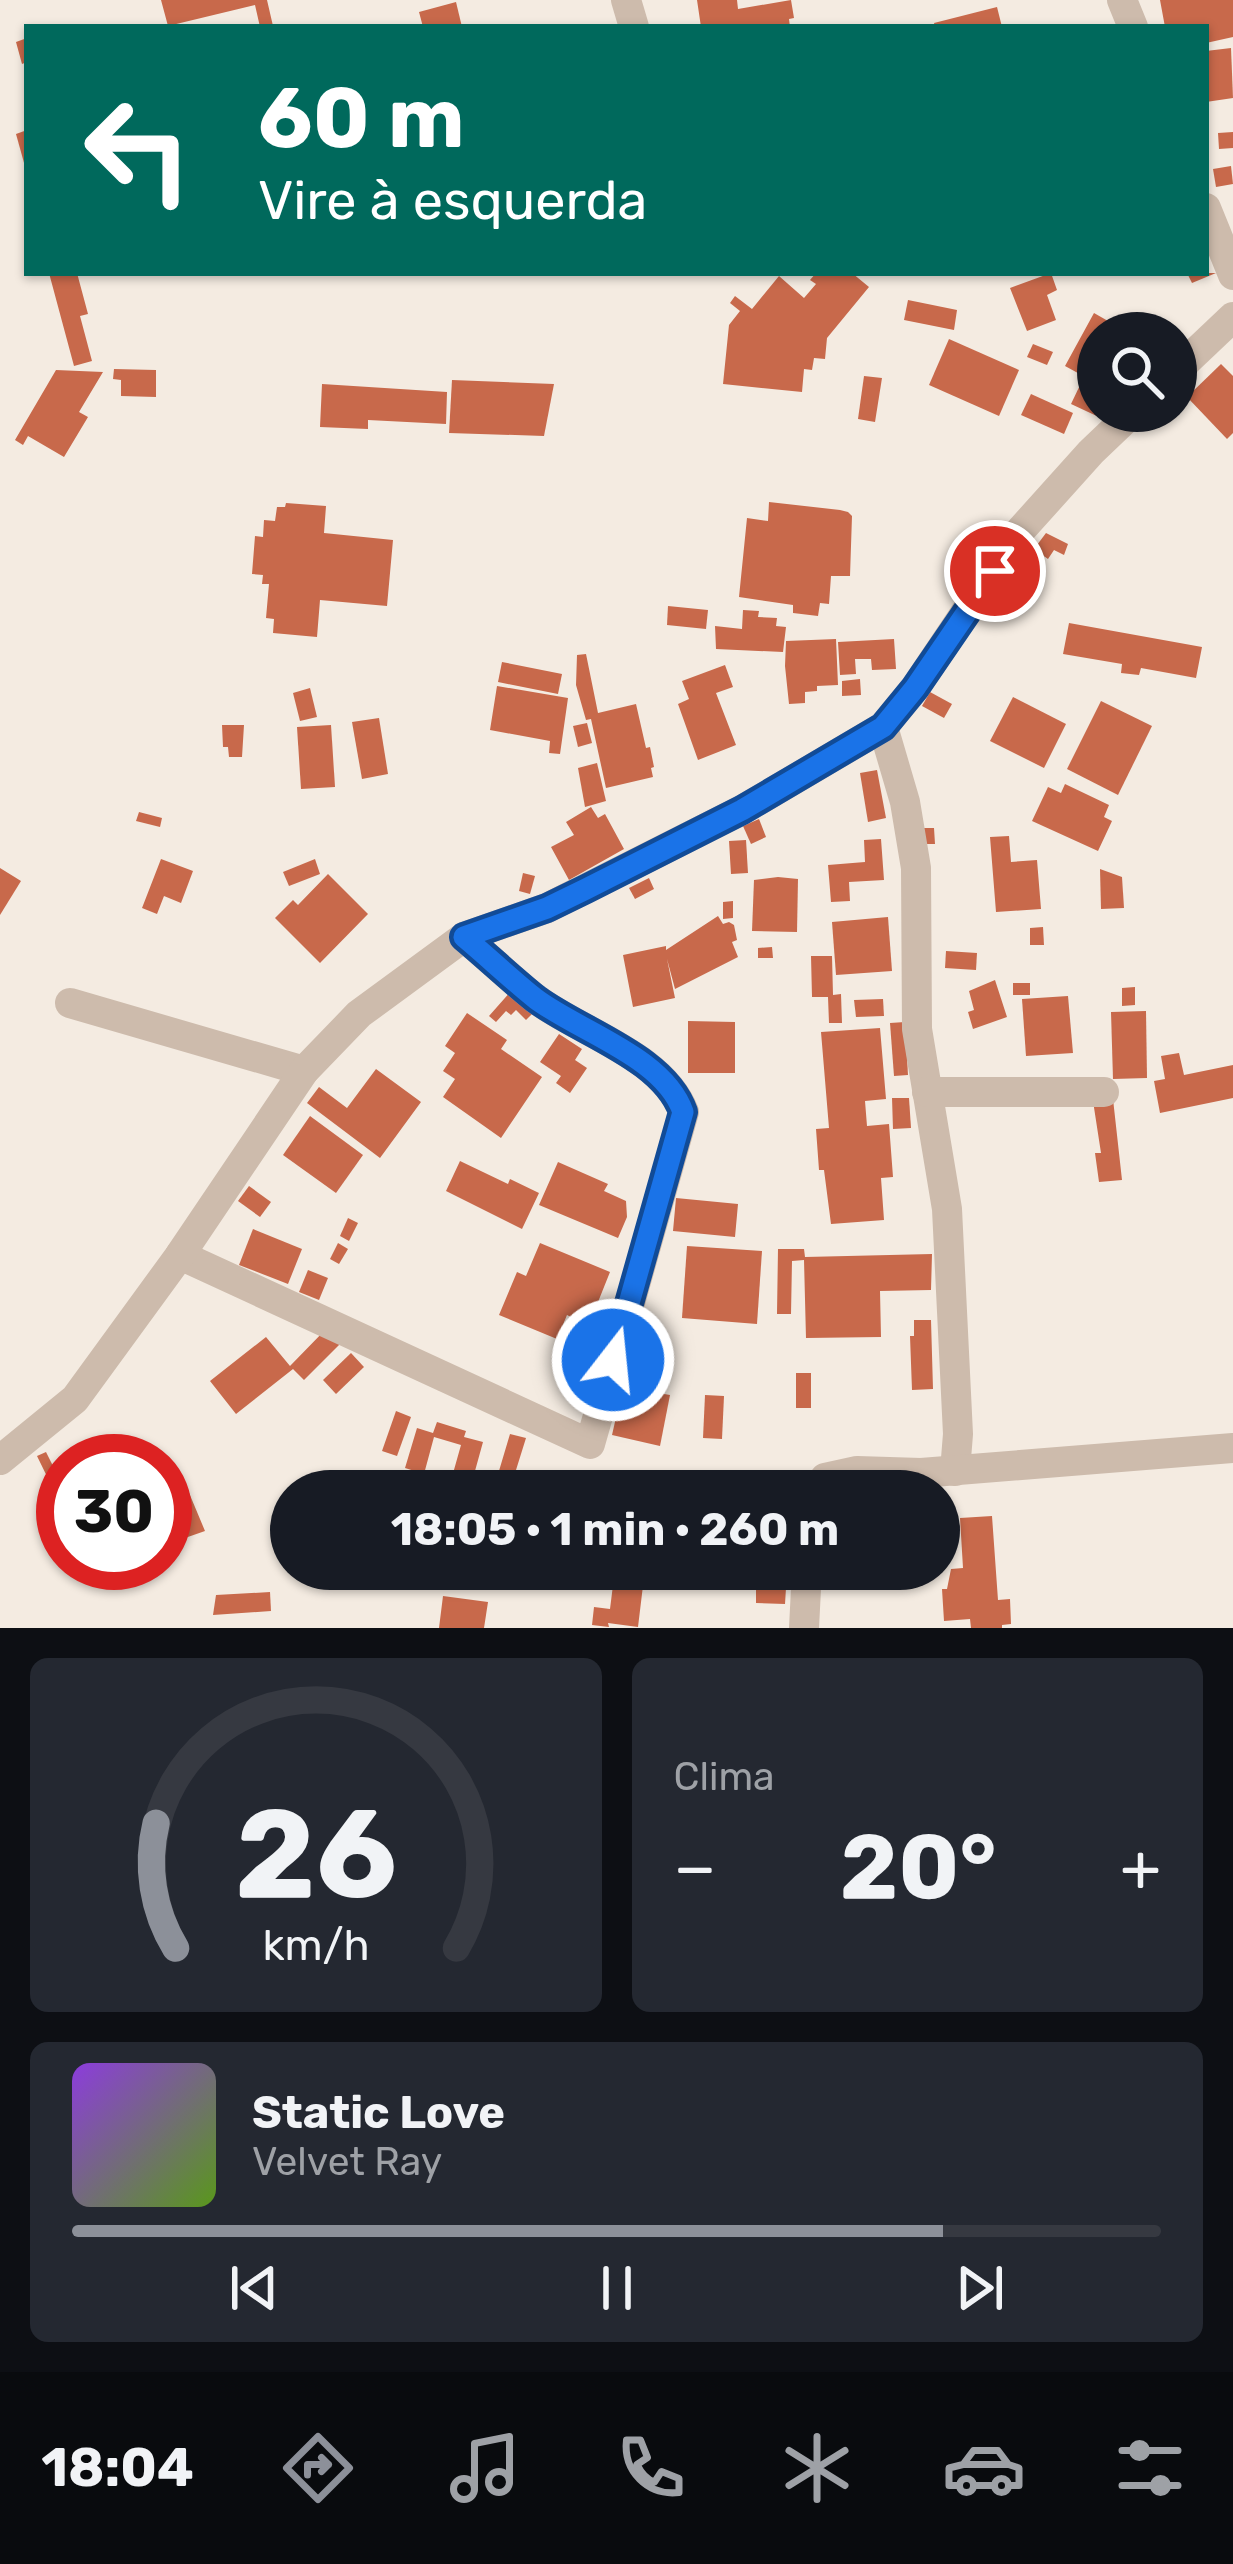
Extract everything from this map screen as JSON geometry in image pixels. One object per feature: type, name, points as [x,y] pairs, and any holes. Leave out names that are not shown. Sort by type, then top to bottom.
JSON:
[{"type":"street","points":[[1209,215],[1233,275]]},
{"type":"street","points":[[1197,351],[1233,316]]},
{"type":"street","points":[[0,1460],[74,1399],[180,1255],[304,1071],[359,1014],[464,937],[547,908],[742,810],[883,727],[915,688],[1020,531],[1112,432]]},
{"type":"street","points":[[883,727],[905,802],[916,868],[917,1029],[947,1209],[956,1470]]},
{"type":"street","points":[[180,1255],[590,1444],[683,1112],[664,1081],[610,1040],[580,1028],[537,1000],[464,937]]},
{"type":"street","points":[[70,1003],[304,1071]]},
{"type":"street","points":[[927,1092],[1104,1092]]},
{"type":"street","points":[[960,1471],[1233,1448]]},
{"type":"street","points":[[804,1628],[806,1590]]},
{"type":"building","points":[[161,0],[267,0],[273,24],[259,24],[255,5],[167,24]]},
{"type":"building","points":[[697,0],[737,0],[738,9],[791,0],[794,18],[790,24],[701,24]]},
{"type":"building","points":[[1160,0],[1233,0],[1233,37],[1209,42],[1209,24],[1164,24]]},
{"type":"building","points":[[456,2],[461,24],[422,24],[419,12]]},
{"type":"building","points":[[997,7],[1001,24],[934,24]]},
{"type":"building","points":[[24,39],[22,64],[16,42]]},
{"type":"building","points":[[1231,48],[1233,98],[1209,102],[1209,51]]},
{"type":"building","points":[[24,131],[24,163],[16,134]]},
{"type":"building","points":[[1233,132],[1233,148],[1219,149],[1218,133]]},
{"type":"building","points":[[1231,166],[1233,184],[1216,187],[1213,169]]},
{"type":"building","points":[[50,276],[78,276],[88,314],[80,316],[92,361],[74,366]]},
{"type":"building","points":[[779,276],[804,298],[816,284],[810,280],[813,276],[856,276],[869,287],[827,338],[825,359],[814,358],[812,370],[804,369],[802,392],[723,384],[729,325],[740,311],[730,303],[735,296],[752,309]]},
{"type":"building","points":[[1052,276],[1057,290],[1047,295],[1056,320],[1027,331],[1010,288]]},
{"type":"building","points":[[908,300],[957,310],[954,330],[904,320]]},
{"type":"building","points":[[949,339],[1019,370],[999,416],[929,385]]},
{"type":"building","points":[[1033,344],[1053,352],[1047,365],[1027,357]]},
{"type":"building","points":[[1077,344],[1077,373],[1065,366]]},
{"type":"building","points":[[1221,364],[1233,376],[1233,433],[1227,439],[1197,408],[1197,387]]},
{"type":"building","points":[[114,369],[156,370],[156,397],[121,396],[121,380],[113,379]]},
{"type":"building","points":[[56,370],[103,372],[79,412],[88,417],[64,457],[28,436],[23,445],[15,440]]},
{"type":"building","points":[[864,376],[882,378],[875,422],[858,419]]},
{"type":"building","points":[[452,380],[554,384],[544,436],[449,433]]},
{"type":"building","points":[[322,384],[447,392],[446,424],[368,420],[368,429],[320,427]]},
{"type":"building","points":[[1031,394],[1073,413],[1064,434],[1021,415]]},
{"type":"building","points":[[769,502],[840,510],[852,516],[850,576],[831,576],[829,604],[820,603],[818,616],[793,613],[793,605],[739,597],[747,518],[768,521]]},
{"type":"building","points":[[286,503],[326,506],[324,533],[393,540],[387,606],[320,600],[317,637],[273,633],[274,619],[266,618],[269,584],[262,584],[263,575],[252,574],[255,536],[263,537],[264,520],[275,521],[277,507]]},
{"type":"building","points":[[1046,533],[1068,544],[1064,555],[1054,550],[1048,559],[1034,549]]},
{"type":"building","points":[[668,606],[708,610],[706,629],[667,625]]},
{"type":"building","points":[[743,610],[777,618],[776,626],[786,627],[783,652],[716,649],[715,626],[742,629]]},
{"type":"building","points":[[1069,623],[1202,647],[1196,678],[1141,668],[1139,675],[1121,673],[1122,664],[1063,654]]},
{"type":"building","points":[[836,639],[838,685],[817,686],[817,691],[805,692],[805,703],[789,704],[786,641]]},
{"type":"building","points":[[894,639],[896,669],[872,670],[871,659],[855,659],[856,674],[840,675],[838,642]]},
{"type":"building","points":[[586,654],[598,713],[636,704],[646,748],[650,747],[653,777],[606,788],[591,719],[586,720],[576,685],[577,655]]},
{"type":"building","points":[[502,662],[562,674],[558,694],[498,682]]},
{"type":"building","points":[[725,665],[733,687],[716,693],[736,745],[698,760],[678,704],[689,699],[682,681]]},
{"type":"building","points":[[860,679],[861,695],[842,696],[842,681]]},
{"type":"building","points":[[497,686],[568,698],[560,754],[549,753],[550,741],[490,730]]},
{"type":"building","points":[[310,688],[317,717],[300,721],[293,693]]},
{"type":"building","points":[[930,692],[952,704],[944,718],[922,706]]},
{"type":"building","points":[[1013,697],[1066,724],[1044,768],[990,741]]},
{"type":"building","points":[[1101,701],[1152,726],[1118,795],[1067,769]]},
{"type":"building","points":[[379,718],[388,774],[362,779],[352,722]]},
{"type":"building","points":[[587,723],[592,743],[578,747],[573,726]]},
{"type":"building","points":[[222,725],[244,725],[242,757],[229,757],[228,747],[223,747]]},
{"type":"building","points":[[331,725],[335,787],[301,789],[297,727]]},
{"type":"building","points":[[597,763],[606,801],[585,807],[578,768]]},
{"type":"building","points":[[877,770],[886,818],[868,822],[860,773]]},
{"type":"building","points":[[1065,784],[1109,805],[1104,817],[1112,821],[1098,851],[1032,821],[1048,787],[1061,793]]},
{"type":"building","points":[[591,807],[598,818],[605,814],[624,849],[569,880],[551,847],[574,835],[566,822]]},
{"type":"building","points":[[139,812],[162,818],[160,827],[136,821]]},
{"type":"building","points":[[759,819],[766,837],[751,844],[743,826]]},
{"type":"building","points":[[918,828],[934,828],[935,844],[918,844]]},
{"type":"building","points":[[1009,836],[1011,862],[1037,860],[1041,909],[996,912],[990,837]]},
{"type":"building","points":[[881,839],[884,880],[849,882],[850,901],[831,902],[828,865],[865,862],[864,840]]},
{"type":"building","points":[[746,840],[748,873],[731,874],[729,841]]},
{"type":"building","points":[[161,859],[193,871],[181,903],[164,896],[157,914],[142,908]]},
{"type":"building","points":[[315,859],[320,874],[289,886],[283,872]]},
{"type":"building","points":[[0,868],[21,881],[0,915]]},
{"type":"building","points":[[1100,869],[1122,877],[1124,908],[1101,909]]},
{"type":"building","points":[[523,873],[535,876],[530,894],[519,891]]},
{"type":"building","points":[[328,874],[368,914],[320,963],[275,918],[293,900],[298,905]]},
{"type":"building","points":[[649,878],[654,889],[635,899],[629,888]]},
{"type":"building","points":[[798,879],[797,932],[752,931],[754,880]]},
{"type":"building","points":[[733,901],[733,918],[723,919],[723,902]]},
{"type":"building","points":[[718,916],[723,924],[734,925],[737,940],[732,942],[738,957],[675,989],[667,959],[675,998],[633,1007],[623,955],[666,946],[666,950]]},
{"type":"building","points":[[888,917],[892,971],[836,975],[832,922]]},
{"type":"building","points":[[1043,927],[1044,945],[1030,945],[1030,928]]},
{"type":"building","points":[[772,947],[773,958],[758,958],[758,948]]},
{"type":"building","points":[[946,951],[977,953],[976,970],[945,968]]},
{"type":"building","points":[[811,956],[832,956],[833,995],[841,994],[842,1023],[829,1023],[828,997],[812,997]]},
{"type":"building","points":[[995,980],[1007,1017],[973,1029],[969,991]]},
{"type":"building","points":[[1013,983],[1030,983],[1030,995],[1013,995]]},
{"type":"building","points":[[1135,987],[1135,1005],[1122,1006],[1122,988]]},
{"type":"building","points":[[511,991],[534,1012],[526,1020],[516,1010],[511,1015],[506,1011],[496,1022],[489,1016]]},
{"type":"building","points":[[1068,996],[1073,1053],[1026,1056],[1022,999]]},
{"type":"building","points":[[883,999],[884,1016],[856,1017],[854,1000]]},
{"type":"building","points":[[1146,1011],[1147,1078],[1113,1079],[1111,1012]]},
{"type":"building","points":[[467,1013],[507,1040],[501,1049],[542,1077],[501,1138],[443,1097],[455,1079],[443,1071],[455,1053],[445,1046]]},
{"type":"building","points":[[688,1021],[735,1022],[735,1073],[688,1073]]},
{"type":"building","points":[[905,1022],[908,1075],[894,1076],[890,1023]]},
{"type":"building","points":[[880,1028],[886,1099],[865,1101],[867,1126],[889,1124],[893,1177],[881,1178],[884,1220],[831,1224],[816,1129],[829,1128],[821,1032]]},
{"type":"building","points":[[559,1034],[582,1049],[575,1060],[587,1068],[570,1093],[556,1083],[561,1076],[540,1062]]},
{"type":"building","points":[[1179,1053],[1184,1075],[1233,1065],[1233,1098],[1160,1113],[1154,1081],[1165,1079],[1161,1056]]},
{"type":"building","points":[[376,1069],[421,1102],[380,1158],[307,1103],[319,1087],[347,1108]]},
{"type":"building","points":[[892,1098],[909,1098],[911,1128],[893,1129]]},
{"type":"building","points":[[1113,1099],[1122,1180],[1099,1182],[1095,1153],[1101,1153],[1093,1101]]},
{"type":"building","points":[[310,1116],[363,1155],[336,1193],[283,1155]]},
{"type":"building","points":[[460,1161],[539,1193],[522,1229],[446,1191]]},
{"type":"building","points":[[558,1162],[608,1184],[604,1191],[626,1201],[627,1217],[618,1238],[539,1205]]},
{"type":"building","points":[[249,1186],[271,1202],[260,1217],[238,1201]]},
{"type":"building","points":[[676,1198],[738,1204],[735,1237],[673,1231]]},
{"type":"building","points":[[348,1218],[358,1223],[349,1241],[340,1236]]},
{"type":"building","points":[[253,1229],[302,1249],[288,1284],[239,1265]]},
{"type":"building","points":[[338,1243],[348,1249],[339,1264],[330,1259]]},
{"type":"building","points":[[540,1243],[610,1272],[594,1312],[582,1308],[577,1320],[567,1315],[557,1339],[499,1315],[517,1272],[526,1276]]},
{"type":"building","points":[[687,1246],[762,1251],[757,1324],[682,1318]]},
{"type":"building","points":[[778,1249],[804,1249],[805,1257],[932,1254],[931,1290],[880,1291],[881,1337],[806,1338],[804,1260],[792,1261],[791,1314],[777,1314]]},
{"type":"building","points":[[308,1270],[328,1278],[319,1300],[299,1292]]},
{"type":"building","points":[[601,1307],[619,1313],[610,1346],[591,1340]]},
{"type":"building","points":[[914,1320],[931,1320],[933,1389],[912,1390]]},
{"type":"building","points":[[327,1328],[341,1343],[304,1380],[293,1369],[236,1414],[210,1381],[266,1337],[290,1366]]},
{"type":"building","points":[[351,1353],[364,1367],[336,1394],[323,1380]]},
{"type":"building","points":[[796,1373],[811,1373],[811,1408],[796,1408]]},
{"type":"building","points":[[623,1387],[670,1395],[660,1446],[612,1435]]},
{"type":"building","points":[[705,1395],[724,1396],[722,1439],[703,1438]]},
{"type":"building","points":[[396,1411],[411,1417],[397,1456],[382,1451]]},
{"type":"building","points":[[437,1422],[483,1442],[475,1470],[454,1470],[461,1445],[434,1437],[425,1470],[405,1468],[417,1428],[433,1433]]},
{"type":"building","points":[[510,1434],[526,1438],[516,1470],[499,1470]]},
{"type":"building","points":[[192,1500],[205,1531],[192,1536]]},
{"type":"building","points":[[992,1516],[998,1600],[1010,1599],[1011,1624],[1002,1628],[971,1628],[970,1619],[944,1621],[942,1590],[960,1590],[960,1518]]},
{"type":"building","points":[[612,1590],[642,1590],[638,1627],[592,1625],[594,1607],[610,1609]]},
{"type":"building","points":[[756,1590],[786,1590],[785,1604],[756,1603]]},
{"type":"building","points":[[270,1592],[271,1611],[213,1615],[216,1595]]},
{"type":"building","points":[[443,1596],[488,1602],[484,1628],[439,1628]]},
{"type":"route","points":[[613,1360],[683,1112],[679,1100],[664,1081],[610,1040],[580,1028],[537,1000],[464,937],[586,889],[742,810],[883,727],[995,571]]}]
